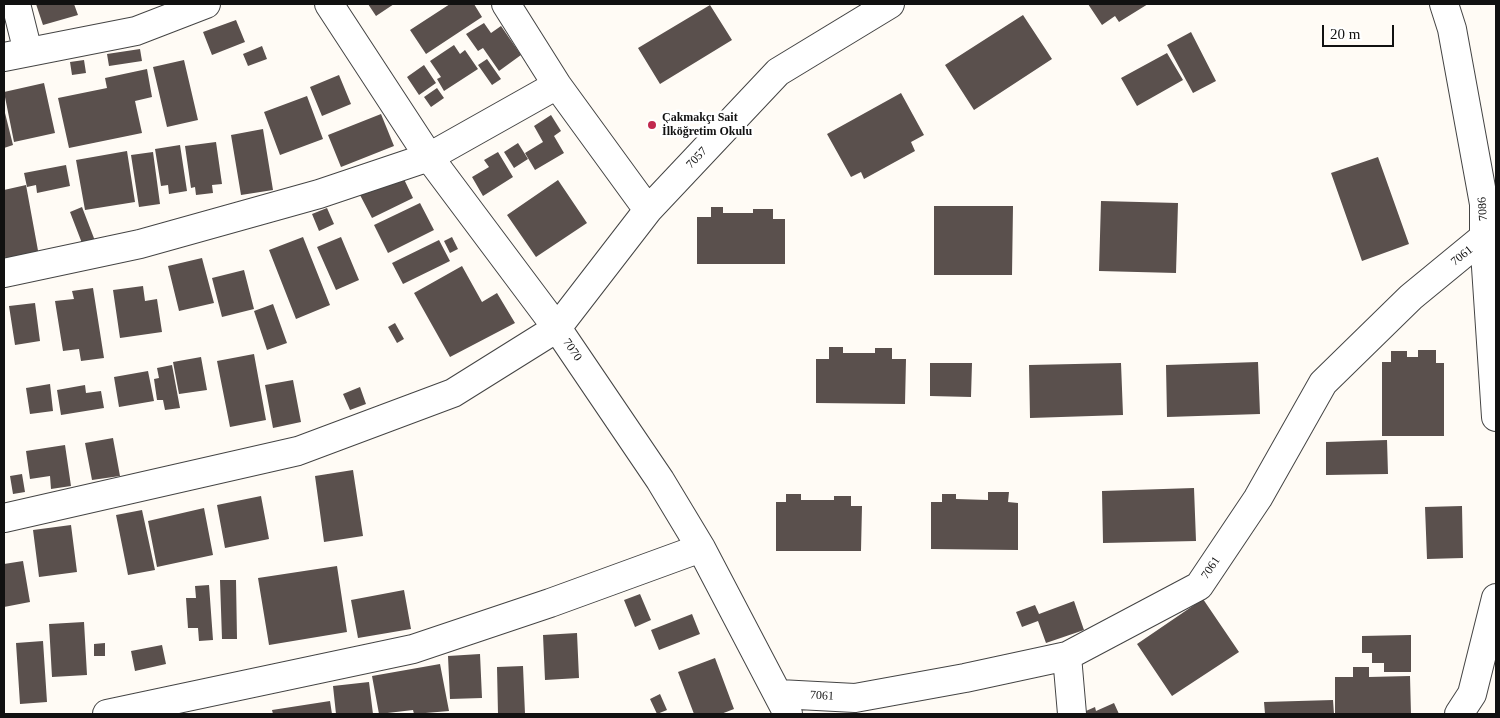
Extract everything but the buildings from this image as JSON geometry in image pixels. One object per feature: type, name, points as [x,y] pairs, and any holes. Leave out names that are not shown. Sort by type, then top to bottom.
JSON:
[{"type":"street","points":[[16,4],[16,55],[136,31],[206,4]]},
{"type":"street","name":"7070","points":[[329,4],[428,157],[557,328],[660,480],[701,548],[783,704]]},
{"type":"street","points":[[506,4],[557,85],[648,210]]},
{"type":"street","name":"7057","points":[[557,328],[648,210],[778,72],[890,4]]},
{"type":"street","name":"7086","points":[[1444,4],[1452,29],[1490,204],[1484,237],[1496,418]]},
{"type":"street","points":[[4,273],[140,244],[319,194],[428,157],[557,85]]},
{"type":"street","name":"7061","points":[[783,704],[855,698],[965,678],[1066,656],[1199,586],[1258,498],[1323,383],[1410,297],[1484,237]]},
{"type":"street","points":[[4,518],[298,451],[453,393],[557,328]]},
{"type":"street","points":[[107,714],[413,649],[550,603],[701,548]]},
{"type":"street","points":[[1459,714],[1472,694],[1496,598]]},
{"type":"street","points":[[1066,656],[1072,714]]},
{"type":"place","name":"Çakmakçı Sait İlköğretim Okulu","points":[[652,125]]}]
